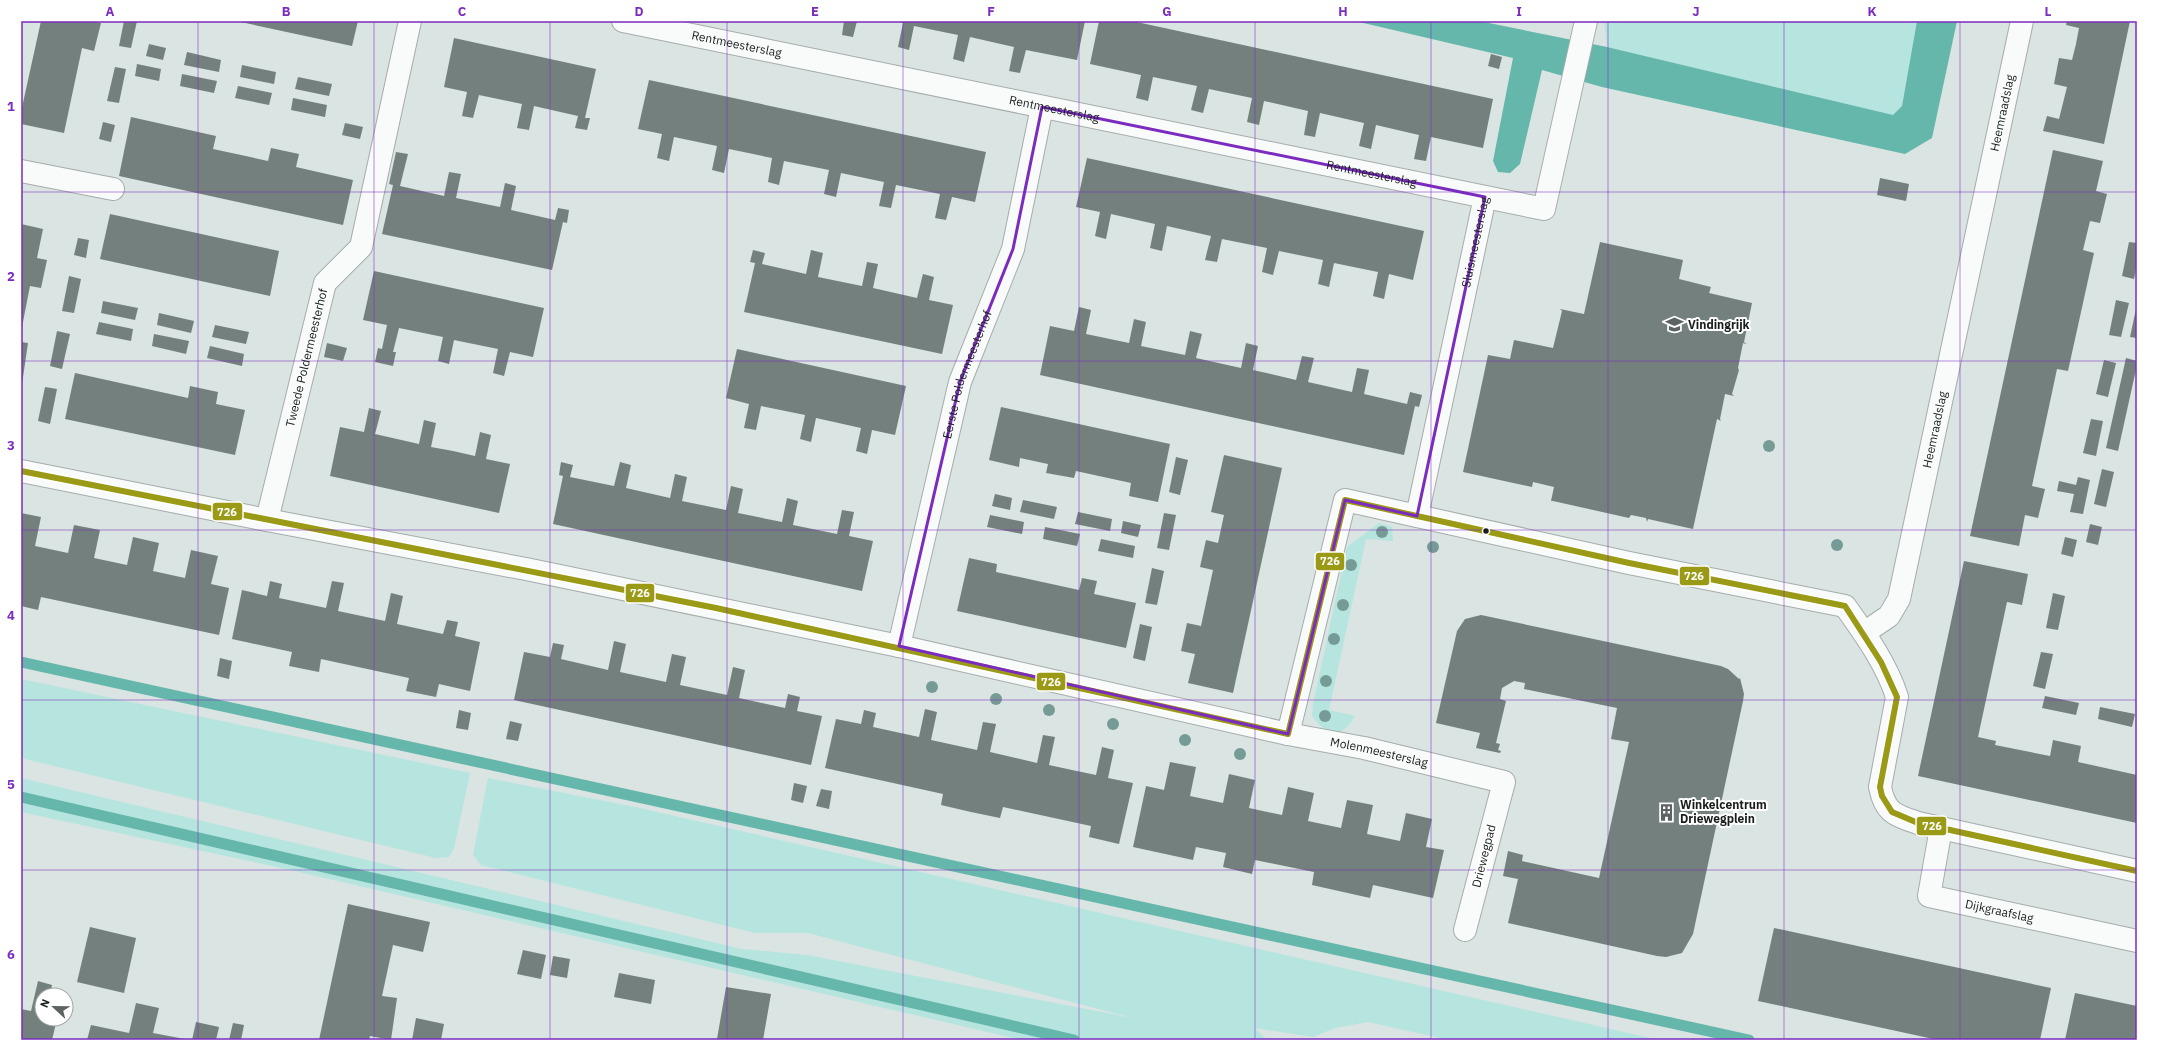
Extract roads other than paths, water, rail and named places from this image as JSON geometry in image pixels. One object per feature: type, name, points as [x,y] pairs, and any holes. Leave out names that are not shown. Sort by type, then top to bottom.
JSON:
[{"type":"street","name":"Tweede Poldermeesterhof","points":[[267,520],[324,283],[361,247],[410,21]]},
{"type":"street","name":"Rentmeesterslag","points":[[623,21],[1485,197]]},
{"type":"street","name":"Heemraadslag","points":[[1864,633],[1889,616],[1899,598],[2022,21]]},
{"type":"street","name":"Sluismeesterslag","points":[[1417,516],[1485,197],[1544,209],[1584,28]]},
{"type":"street","name":"Eerste Poldermeesterhof","points":[[899,646],[960,382],[1013,249],[1042,107]]},
{"type":"street","points":[[21,171],[113,189]]},
{"type":"street","name":"Molenmeesterslag","points":[[21,471],[267,520],[526,569],[899,646],[1288,734],[1364,748],[1504,782]]},
{"type":"street","points":[[1288,734],[1345,500],[1629,563],[1845,606],[1864,633],[1893,684],[1897,697],[1880,787],[1883,801],[1892,814],[1918,823],[2137,871]]},
{"type":"street","name":"Driewegpad","points":[[1465,930],[1504,782]]},
{"type":"street","name":"Dijkgraafslag","points":[[1941,828],[1929,896],[2137,941]]},
{"type":"waterway","points":[[21,662],[1749,1040]]},
{"type":"waterway","points":[[21,797],[1074,1040]]},
{"type":"place","name":"Vindingrijk","points":[[1675,325]]},
{"type":"place","name":"Winkelcentrum Driewegplein","points":[[1667,812]]}]
